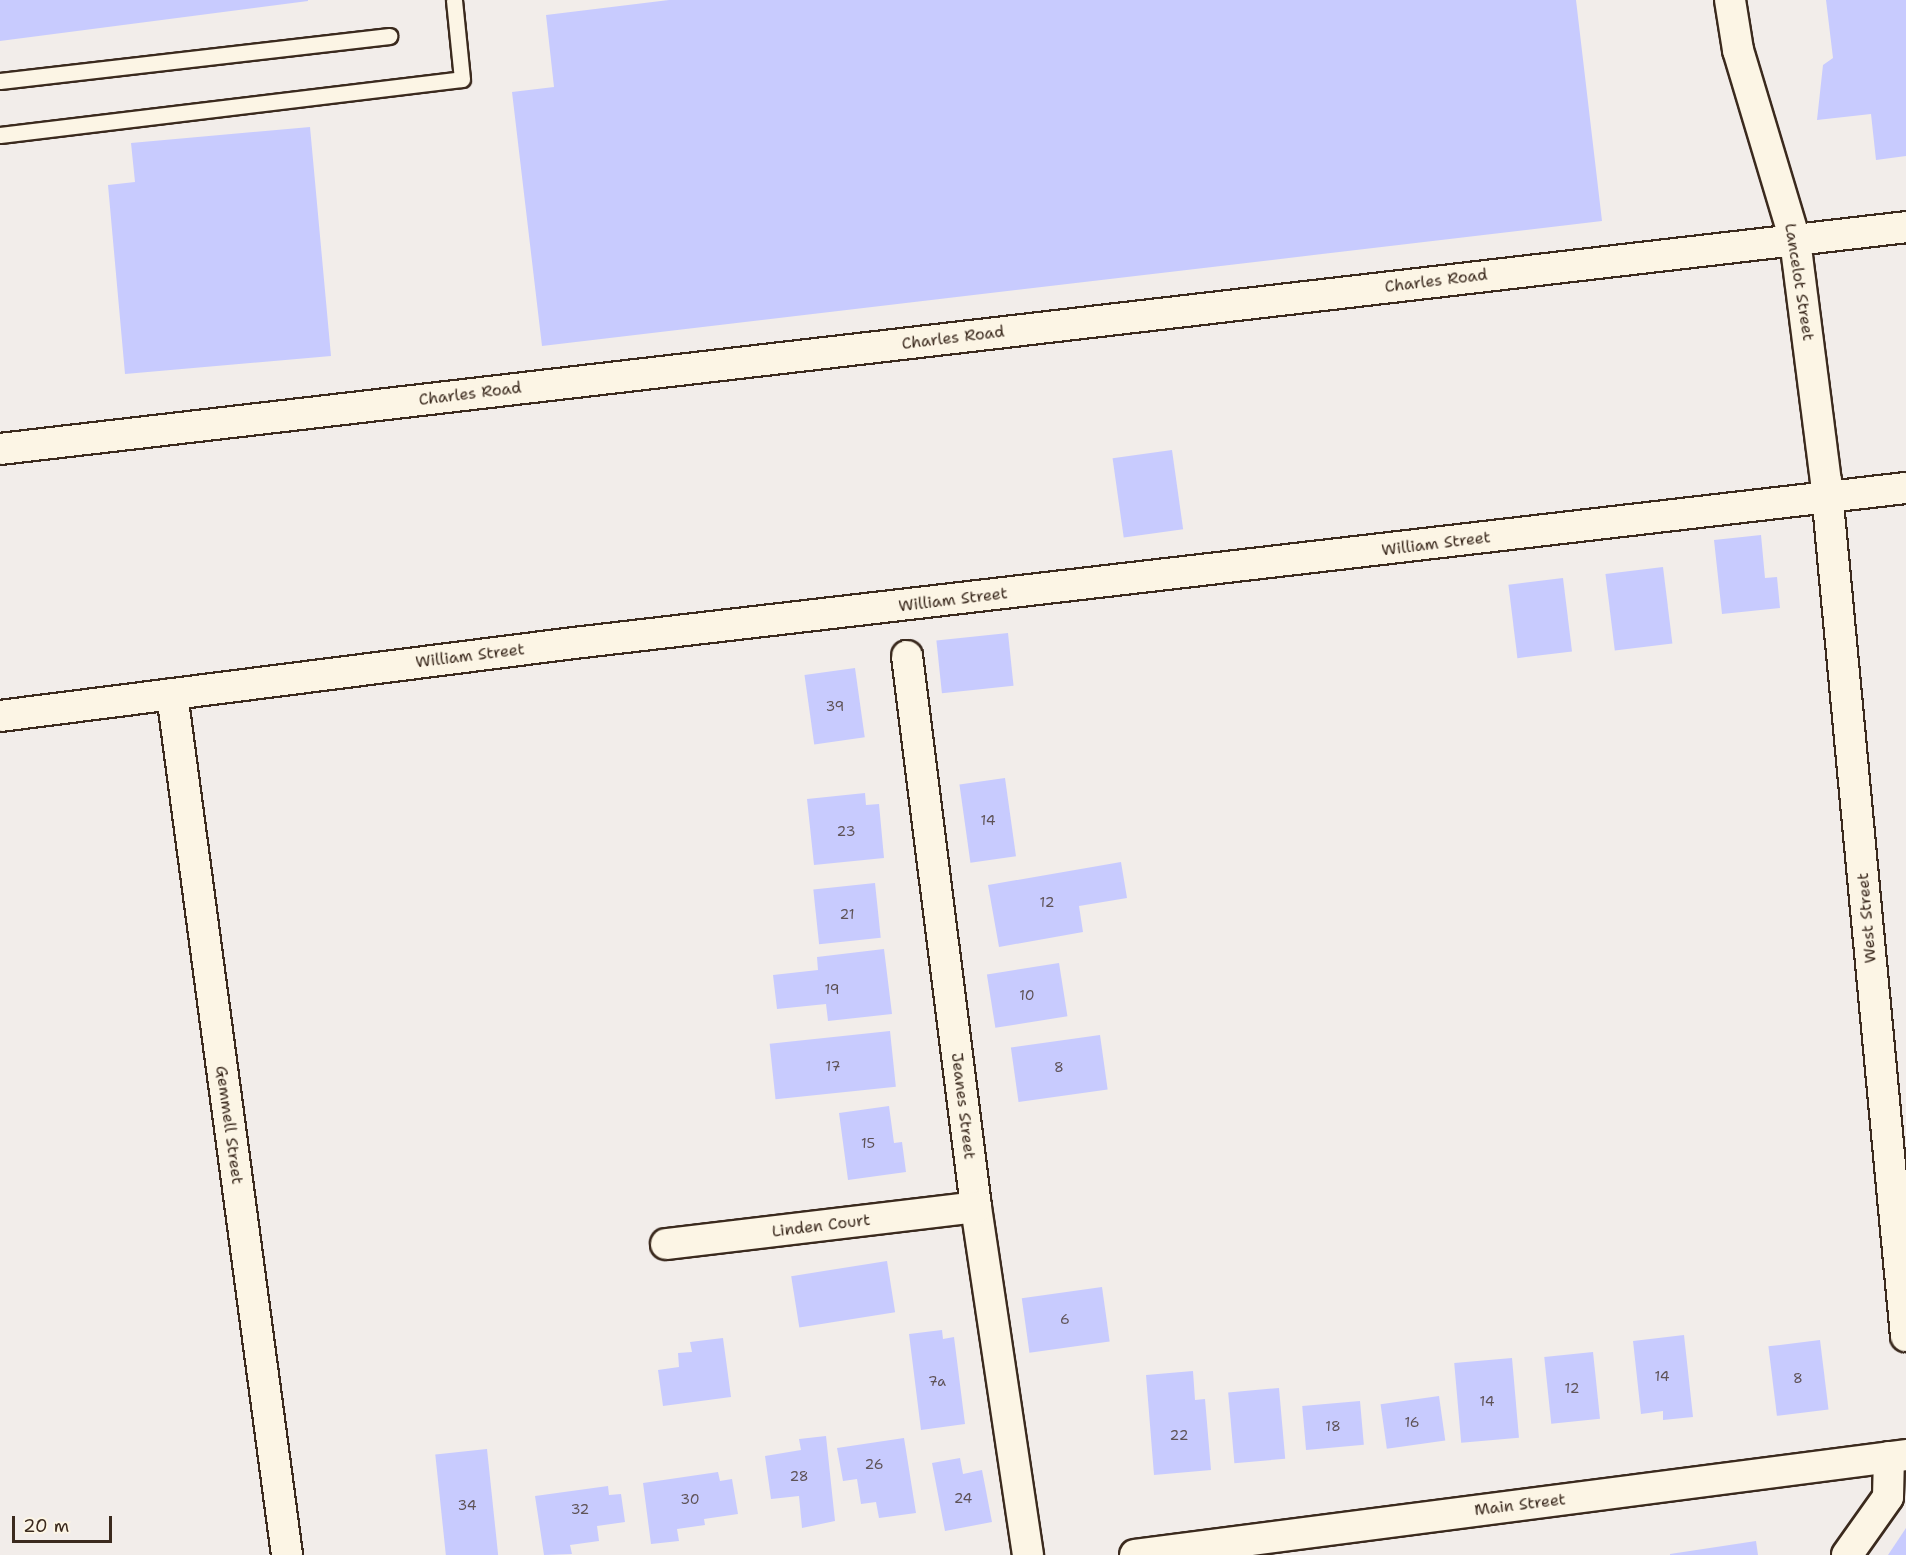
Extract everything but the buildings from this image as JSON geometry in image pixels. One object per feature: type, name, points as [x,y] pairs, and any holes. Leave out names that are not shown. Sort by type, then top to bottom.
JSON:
[{"type":"street","name":"Lancelot Street","points":[[1730,0],[1738,50],[1795,240],[1827,499]]},
{"type":"street","name":"Charles Road","points":[[0,449],[1906,227]]},
{"type":"street","name":"William Street","points":[[1,710],[172,694],[574,643],[1906,488]]},
{"type":"street","name":"West Street","points":[[1827,499],[1906,1336]]},
{"type":"street","name":"Jeanes Street","points":[[907,656],[976,1207],[1028,1555]]},
{"type":"street","name":"Gemmell Street","points":[[172,694],[287,1555]]},
{"type":"street","name":"Linden Court","points":[[666,1244],[976,1207]]},
{"type":"street","name":"Main Street","points":[[1135,1555],[1897,1456]]},
{"type":"street","points":[[1847,1555],[1887,1497],[1897,1456]]},
{"type":"lane","points":[[0,135],[462,79],[454,0]]},
{"type":"lane","points":[[0,81],[388,36]]}]
